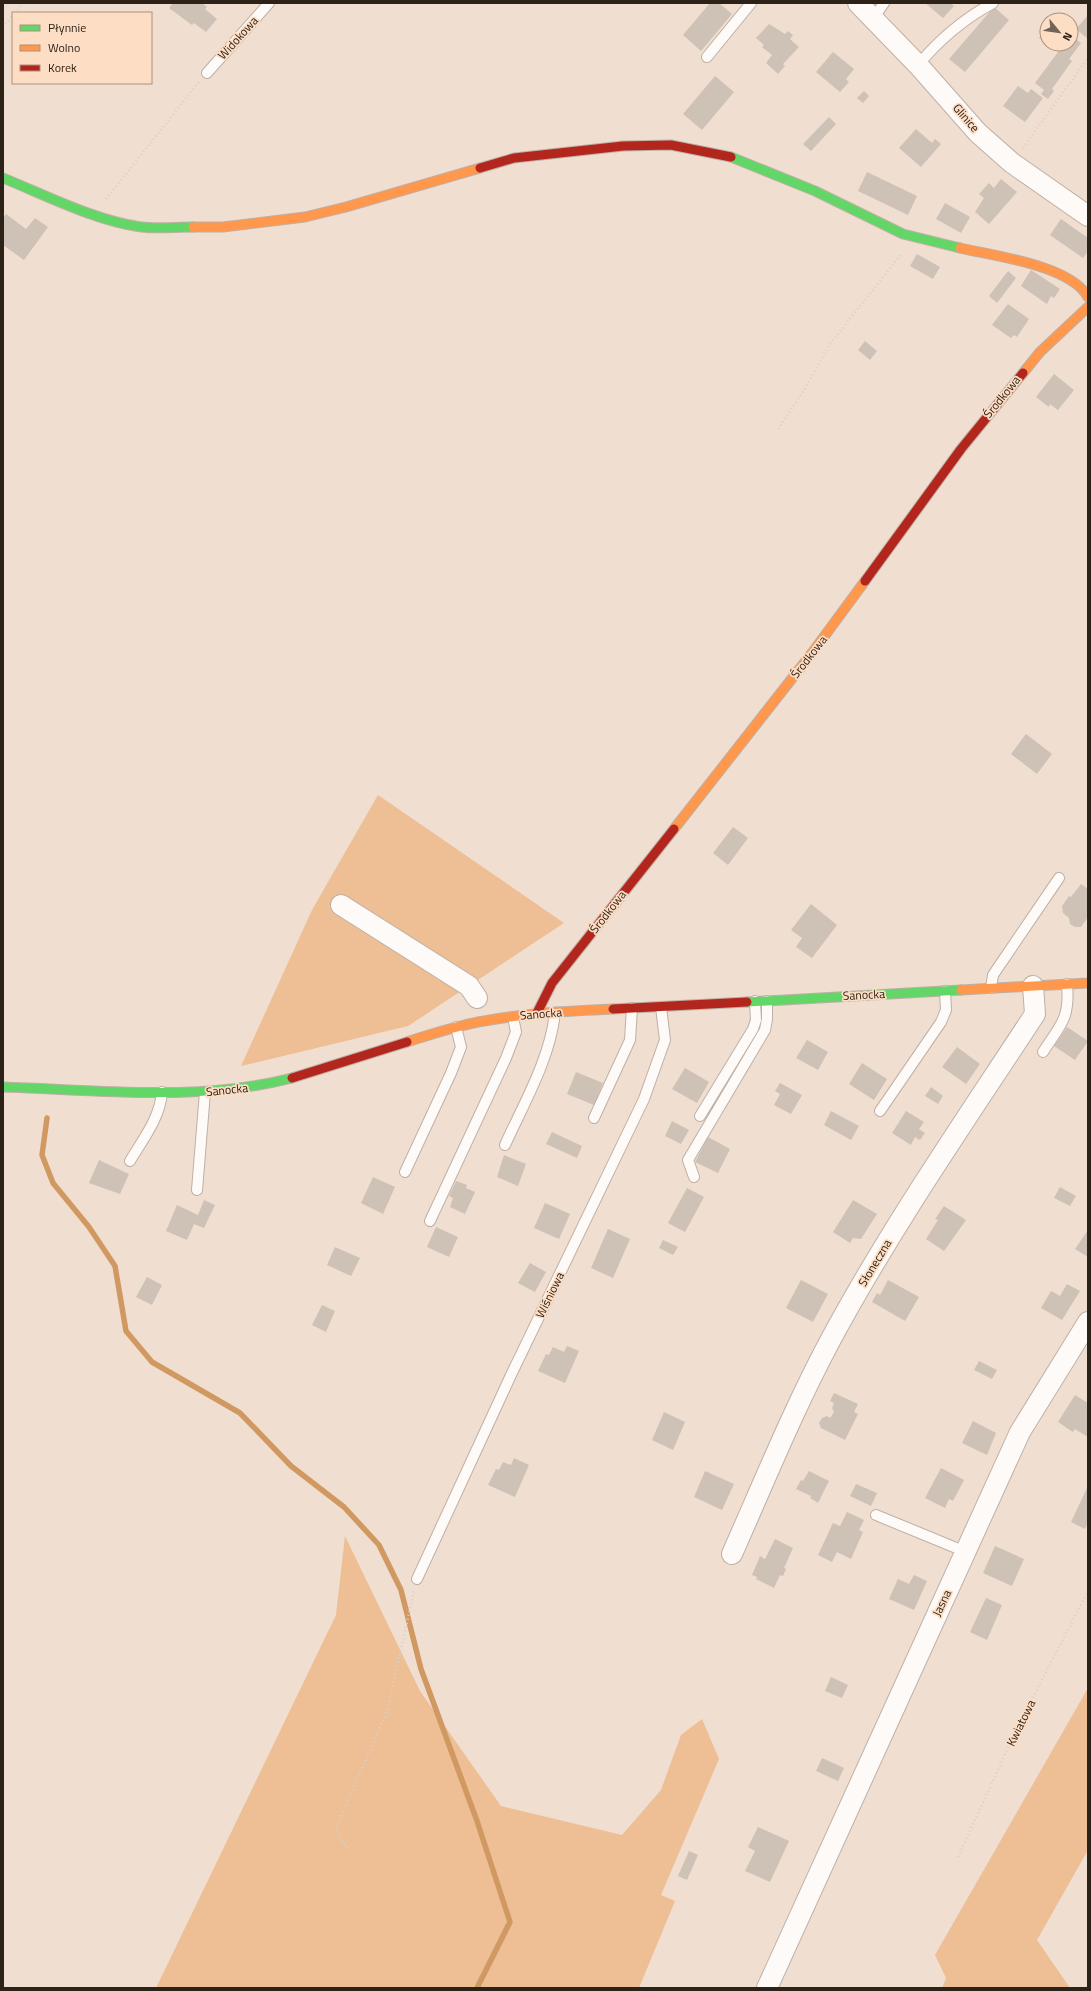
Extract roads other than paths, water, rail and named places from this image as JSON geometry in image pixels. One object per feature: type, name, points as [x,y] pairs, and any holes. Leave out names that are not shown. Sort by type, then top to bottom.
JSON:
[{"type":"street","name":"Glinice","points":[[858,3],[879,11],[918,65],[978,133],[1012,163],[1088,216]]},
{"type":"street","points":[[3,178],[94,214],[121,223],[142,227],[223,227],[268,223],[305,217],[346,207],[514,158],[623,146],[671,146],[724,155],[754,166],[815,191],[887,228],[914,237],[1029,262],[1072,280],[1088,296]]},
{"type":"street","name":"Środkowa","points":[[537,1014],[552,983],[812,653],[961,449],[1040,352],[1088,306]]},
{"type":"street","points":[[341,905],[469,986],[477,998]]},
{"type":"street","name":"Sanocka","points":[[3,1087],[162,1092],[205,1092],[232,1090],[275,1082],[456,1028],[537,1014],[1088,983]]},
{"type":"street","name":"Słoneczna","points":[[732,1554],[779,1447],[831,1340],[870,1270],[927,1179],[1035,1014],[1033,986]]},
{"type":"street","name":"Jasna","points":[[767,1988],[1020,1432],[1088,1322]]},
{"type":"lane","name":"Widokowa","points":[[207,72],[269,3]]},
{"type":"lane","points":[[707,57],[751,3]]},
{"type":"lane","points":[[918,65],[928,53],[974,13],[994,3]]},
{"type":"lane","points":[[992,988],[993,975],[1058,878]]},
{"type":"lane","points":[[1043,1052],[1066,1017],[1069,1002],[1067,984]]},
{"type":"lane","points":[[880,1111],[941,1022],[946,1010],[945,991]]},
{"type":"lane","points":[[700,1116],[753,1029],[756,1020],[755,1001]]},
{"type":"lane","points":[[694,1177],[688,1160],[765,1030],[767,1019],[767,1001]]},
{"type":"lane","name":"Wiśniowa","points":[[417,1579],[511,1375],[644,1099],[665,1040],[661,1007]]},
{"type":"lane","points":[[594,1118],[630,1040],[632,1008]]},
{"type":"lane","points":[[505,1145],[548,1050],[555,1013]]},
{"type":"lane","points":[[430,1221],[506,1058],[516,1032],[513,1017]]},
{"type":"lane","points":[[405,1172],[451,1073],[461,1047],[456,1028]]},
{"type":"lane","points":[[130,1161],[154,1120],[161,1102],[162,1092]]},
{"type":"lane","points":[[197,1190],[205,1092]]},
{"type":"lane","points":[[876,1515],[966,1552]]},
{"type":"waterway","points":[[47,1118],[42,1155],[53,1183],[89,1227],[115,1266],[126,1331],[152,1362],[240,1413],[291,1466],[344,1507],[379,1545],[401,1590],[421,1669],[477,1821],[510,1922],[477,1988]]}]
